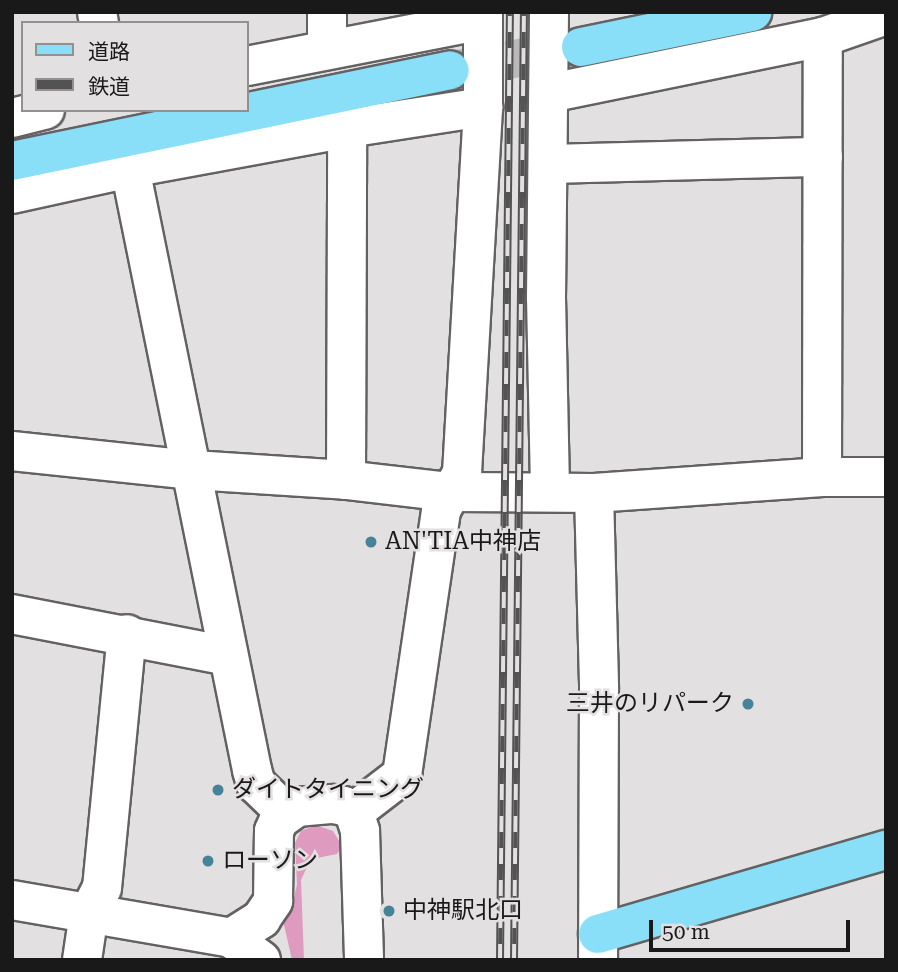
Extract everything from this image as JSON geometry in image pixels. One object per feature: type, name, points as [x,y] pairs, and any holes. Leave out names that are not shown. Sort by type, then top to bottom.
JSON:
[{"type":"main road","points":[[581,47],[752,12]]},
{"type":"main road","points":[[248,112],[450,70]]},
{"type":"main road","points":[[12,161],[248,112]]},
{"type":"main road","points":[[598,947],[886,850]]},
{"type":"street","points":[[550,12],[547,297],[550,492]]},
{"type":"street","points":[[550,93],[823,37],[886,15]]},
{"type":"street","points":[[248,66],[327,30],[483,16],[483,107],[462,473],[441,510],[402,775],[354,812]]},
{"type":"street","points":[[822,477],[823,37]]},
{"type":"street","points":[[12,194],[130,168],[347,128],[483,107]]},
{"type":"street","points":[[12,118],[37,112]]},
{"type":"street","points":[[346,480],[347,128]]},
{"type":"street","points":[[550,164],[823,157]]},
{"type":"street","points":[[130,168],[256,784],[286,813]]},
{"type":"street","points":[[12,451],[193,470],[346,480],[450,492],[594,493],[822,477],[886,477]]},
{"type":"street","points":[[594,493],[599,689],[598,947]]},
{"type":"street","points":[[12,614],[127,634],[228,656]]},
{"type":"street","points":[[82,960],[89,913],[102,888],[127,634]]},
{"type":"street","points":[[285,960],[273,901],[274,831],[286,813],[308,804],[344,806],[354,812],[360,831],[365,960]]},
{"type":"street","points":[[12,900],[89,913],[246,949],[273,901]]},
{"type":"shaded area","points":[[316,825],[333,831],[339,841],[339,851],[337,854],[317,858],[307,867],[301,880],[304,960],[292,960],[282,916],[293,901],[297,885],[295,843],[301,831]]},
{"type":"tunnel","points":[[452,70],[581,47]]},
{"type":"railway","points":[[500,960],[510,12]]},
{"type":"railway","points":[[514,960],[524,12]]},
{"type":"place","name":"AN'TIA中神店","points":[[371,542]]},
{"type":"place","name":"三井のリパーク","points":[[748,704]]},
{"type":"place","name":"ダイトタイニング","points":[[218,790]]},
{"type":"place","name":"ローソン","points":[[208,861]]},
{"type":"place","name":"中神駅北口","points":[[389,911]]}]
